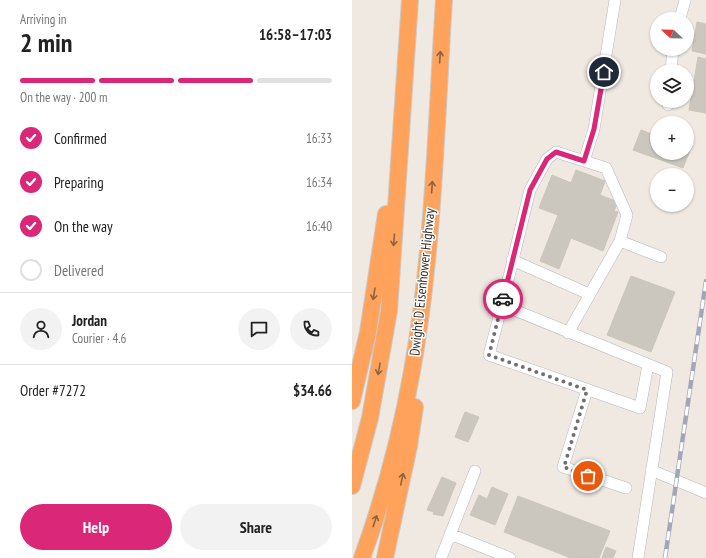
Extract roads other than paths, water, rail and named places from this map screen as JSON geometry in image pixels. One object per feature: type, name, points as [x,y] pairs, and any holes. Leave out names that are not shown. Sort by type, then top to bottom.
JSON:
[{"type":"highway","points":[[352,486],[370,418],[389,311],[410,0]]},
{"type":"highway","name":"Dwight D Eisenhower Highway","points":[[362,558],[384,489],[404,413],[422,303],[429,235],[444,0]]},
{"type":"highway","points":[[352,401],[373,304],[404,89]]},
{"type":"highway","points":[[384,558],[410,446],[417,390],[422,303]]},
{"type":"street","points":[[584,161],[594,129],[615,0]]},
{"type":"street","points":[[682,12],[685,0]]},
{"type":"street","points":[[568,333],[620,241],[627,215],[606,168],[556,152],[547,159],[530,190],[489,355],[640,408],[648,365]]},
{"type":"street","points":[[620,241],[660,257]]},
{"type":"street","points":[[512,260],[589,294]]},
{"type":"street","points":[[502,305],[667,372],[638,558]]},
{"type":"street","points":[[587,390],[564,467],[626,488]]},
{"type":"street","points":[[651,470],[706,493]]},
{"type":"street","points":[[441,558],[475,471]]},
{"type":"street","points":[[450,534],[510,558]]},
{"type":"railway","points":[[665,558],[706,281]]}]
